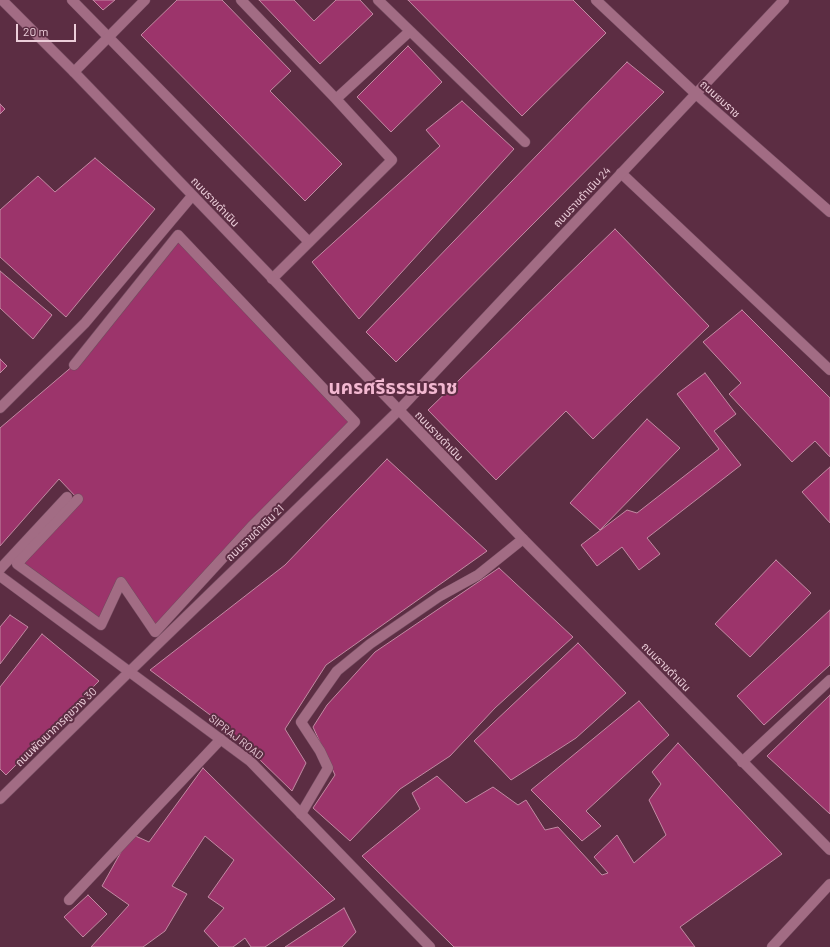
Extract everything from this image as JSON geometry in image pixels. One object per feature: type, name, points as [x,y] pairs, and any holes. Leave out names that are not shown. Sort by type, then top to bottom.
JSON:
[{"type":"street","name":"ถนนราขดำเนิน","points":[[2,0],[74,72],[398,411],[830,850]]},
{"type":"street","points":[[72,0],[309,242]]},
{"type":"street","points":[[74,72],[145,0]]},
{"type":"street","points":[[241,0],[392,160],[272,279]]},
{"type":"street","points":[[378,0],[525,142]]},
{"type":"street","name":"ถนนยมราช","points":[[596,0],[696,94],[830,212]]},
{"type":"street","name":"ถนนราขดำเนิน 24","points":[[398,411],[784,0]]},
{"type":"street","points":[[336,99],[410,31]]},
{"type":"street","points":[[621,173],[830,370]]},
{"type":"street","points":[[0,408],[85,323],[192,196]]},
{"type":"street","points":[[74,365],[178,235],[355,422],[253,525],[155,632],[122,582],[101,625],[17,564],[78,499]]},
{"type":"street","name":"ถนนราขดำเนิน 21","points":[[130,672],[398,411]]},
{"type":"street","points":[[0,569],[67,497]]},
{"type":"street","points":[[301,814],[328,768],[320,751],[301,722],[337,671],[370,644],[440,596],[478,575],[523,539]]},
{"type":"street","name":"SIPRAJ ROAD","points":[[0,576],[250,761],[430,947]]},
{"type":"street","name":"ถนนพัฒนาการคูขวาง 30","points":[[0,799],[130,672]]},
{"type":"street","points":[[742,762],[830,680]]},
{"type":"street","points":[[69,900],[221,739]]},
{"type":"street","points":[[772,947],[830,884]]},
{"type":"building","points":[[93,0],[115,0],[103,10]]},
{"type":"building","points":[[177,0],[222,0],[291,71],[270,91],[342,164],[305,201],[141,35]]},
{"type":"building","points":[[259,0],[294,0],[314,21],[336,0],[360,0],[373,14],[320,64]]},
{"type":"building","points":[[408,0],[573,0],[606,33],[522,116]]},
{"type":"building","points":[[408,46],[442,82],[391,132],[357,97]]},
{"type":"building","points":[[627,62],[664,92],[396,362],[366,332]]},
{"type":"building","points":[[462,101],[514,149],[359,319],[312,262],[440,146],[426,130]]},
{"type":"building","points":[[0,104],[5,109],[0,114]]},
{"type":"building","points":[[95,158],[155,209],[66,317],[0,257],[0,210],[38,176],[55,192]]},
{"type":"building","points":[[615,229],[709,326],[593,439],[566,411],[496,480],[428,410]]},
{"type":"building","points":[[178,235],[355,422],[155,632],[121,582],[101,625],[17,564],[78,499],[59,479],[0,546],[0,428],[74,365]]},
{"type":"building","points":[[0,271],[52,315],[33,339],[0,308]]},
{"type":"building","points":[[742,310],[830,398],[830,457],[815,441],[792,462],[729,394],[741,383],[703,342]]},
{"type":"building","points":[[0,359],[7,366],[0,373]]},
{"type":"building","points":[[705,373],[736,414],[714,431],[741,465],[647,538],[660,554],[639,570],[622,547],[597,566],[581,545],[627,510],[637,513],[719,449],[677,394]]},
{"type":"building","points":[[647,419],[680,448],[600,530],[570,503]]},
{"type":"building","points":[[387,459],[487,551],[326,665],[285,729],[306,763],[292,791],[225,726],[150,670],[285,565]]},
{"type":"building","points":[[830,467],[830,523],[802,492]]},
{"type":"building","points":[[776,560],[811,593],[750,657],[715,624]]},
{"type":"building","points":[[499,568],[573,637],[495,708],[450,756],[400,789],[350,841],[313,808],[335,775],[313,727],[327,705],[375,652]]},
{"type":"building","points":[[830,610],[830,665],[764,725],[737,696]]},
{"type":"building","points":[[10,615],[28,627],[0,664],[0,627]]},
{"type":"building","points":[[42,634],[99,681],[6,775],[0,769],[0,687]]},
{"type":"building","points":[[578,643],[626,693],[576,738],[511,780],[474,741]]},
{"type":"building","points":[[830,695],[830,814],[767,756]]},
{"type":"building","points":[[639,701],[669,735],[586,811],[601,826],[582,841],[531,790]]},
{"type":"building","points":[[678,743],[782,854],[680,927],[695,947],[454,947],[362,856],[420,809],[412,793],[437,776],[466,803],[493,787],[518,805],[526,800],[545,830],[558,827],[602,875],[608,873],[594,857],[617,835],[634,863],[666,835],[649,800],[661,784],[652,772]]},
{"type":"building","points":[[203,768],[335,899],[265,947],[251,947],[245,938],[233,947],[219,947],[204,931],[224,908],[208,897],[234,860],[205,836],[172,886],[187,894],[165,931],[143,947],[91,947],[129,905],[102,886],[131,834],[149,842]]},
{"type":"building","points":[[88,895],[107,914],[83,937],[64,917]]},
{"type":"building","points":[[344,908],[356,932],[342,947],[285,947]]},
{"type":"district","name":"นครศรีธรรมราช","points":[[393,388]]}]
